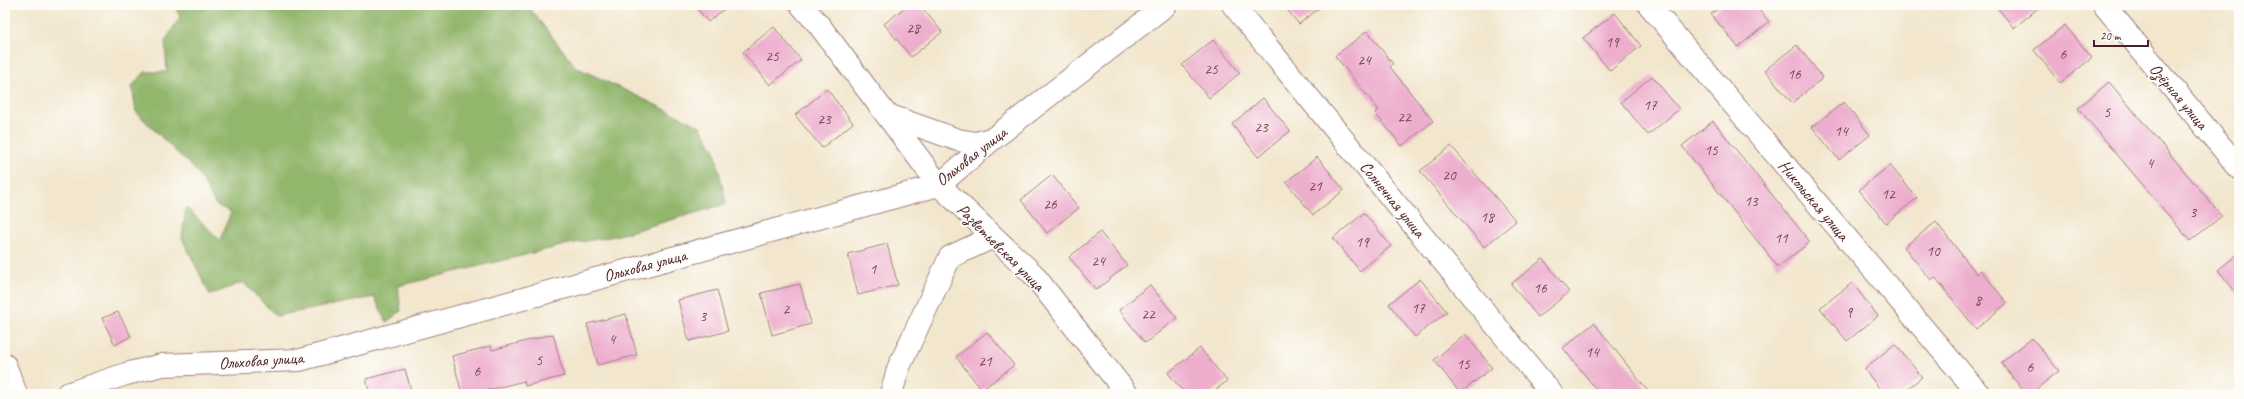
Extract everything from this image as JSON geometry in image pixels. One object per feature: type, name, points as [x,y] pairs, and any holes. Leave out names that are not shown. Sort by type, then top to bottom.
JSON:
[{"type":"street","name":"Разветьевская улица","points":[[801,5],[819,25],[939,185],[993,238],[1033,274],[1127,394]]},
{"type":"street","name":"Ольховая улица","points":[[67,394],[126,374],[162,365],[300,360],[939,185],[994,138],[1166,5]]},
{"type":"street","name":"Солнечная улица","points":[[1233,5],[1552,394]]},
{"type":"street","name":"Никольская улица","points":[[1649,5],[1979,394]]},
{"type":"street","name":"Озёрная улица","points":[[2104,5],[2239,168]]},
{"type":"street","points":[[888,116],[958,140],[976,143],[994,138]]},
{"type":"street","points":[[891,394],[898,370],[950,257],[993,238]]},
{"type":"street","points":[[5,365],[16,394]]},
{"type":"green space","points":[[174,5],[527,5],[576,67],[700,126],[715,151],[726,204],[615,236],[569,244],[398,286],[401,311],[387,322],[374,297],[276,316],[243,282],[210,295],[182,238],[186,207],[220,240],[231,212],[216,205],[198,173],[136,112],[132,86],[145,72],[167,72],[165,41],[180,17]]},
{"type":"building","points":[[694,5],[729,5],[708,22]]},
{"type":"building","points":[[908,5],[920,5],[942,32],[911,57],[884,24]]},
{"type":"building","points":[[1283,5],[1323,5],[1299,24]]},
{"type":"building","points":[[1723,5],[1755,5],[1769,22],[1738,47],[1711,14]]},
{"type":"building","points":[[1995,5],[2042,5],[2014,28]]},
{"type":"building","points":[[1615,13],[1641,46],[1610,71],[1583,38]]},
{"type":"building","points":[[2065,25],[2092,58],[2060,83],[2034,50]]},
{"type":"building","points":[[774,27],[801,60],[770,85],[743,52]]},
{"type":"building","points":[[1367,31],[1393,64],[1390,67],[1433,121],[1402,146],[1375,113],[1379,110],[1335,56]]},
{"type":"building","points":[[1213,40],[1240,73],[1209,98],[1182,65]]},
{"type":"building","points":[[1797,45],[1823,78],[1792,103],[1765,70]]},
{"type":"building","points":[[1652,76],[1679,109],[1648,135],[1621,102]]},
{"type":"building","points":[[2109,82],[2222,216],[2190,241],[2078,108]]},
{"type":"building","points":[[827,89],[853,123],[822,148],[795,115]]},
{"type":"building","points":[[1263,98],[1290,131],[1258,157],[1232,124]]},
{"type":"building","points":[[1844,102],[1870,135],[1839,160],[1812,127]]},
{"type":"building","points":[[1713,121],[1810,242],[1778,267],[1682,146]]},
{"type":"building","points":[[1451,146],[1516,221],[1484,247],[1420,171]]},
{"type":"building","points":[[1317,157],[1344,190],[1313,215],[1286,182]]},
{"type":"building","points":[[1890,165],[1917,198],[1886,223],[1859,190]]},
{"type":"building","points":[[1052,175],[1079,208],[1047,233],[1021,200]]},
{"type":"building","points":[[1364,213],[1391,246],[1360,271],[1333,238]]},
{"type":"building","points":[[1936,222],[1977,274],[1981,270],[2007,303],[1976,329],[1935,277],[1931,280],[1904,247]]},
{"type":"building","points":[[1100,232],[1127,265],[1096,290],[1069,257]]},
{"type":"building","points":[[887,244],[898,285],[858,295],[848,254]]},
{"type":"building","points":[[2239,253],[2239,296],[2218,270]]},
{"type":"building","points":[[1543,259],[1569,292],[1538,317],[1511,284]]},
{"type":"building","points":[[1420,279],[1447,312],[1415,337],[1389,304]]},
{"type":"building","points":[[1852,283],[1878,316],[1847,341],[1820,308]]},
{"type":"building","points":[[800,284],[811,324],[772,335],[761,293]]},
{"type":"building","points":[[1150,285],[1177,318],[1145,343],[1119,310]]},
{"type":"building","points":[[717,290],[728,331],[689,341],[678,300]]},
{"type":"building","points":[[118,312],[131,336],[115,345],[102,318]]},
{"type":"building","points":[[626,314],[637,355],[598,365],[587,324]]},
{"type":"building","points":[[1594,323],[1650,394],[1600,394],[1563,348]]},
{"type":"building","points":[[987,332],[1014,365],[982,390],[956,357]]},
{"type":"building","points":[[553,334],[564,376],[525,386],[524,381],[473,394],[462,394],[452,356],[491,346],[492,350]]},
{"type":"building","points":[[1465,334],[1492,368],[1460,393],[1434,360]]},
{"type":"building","points":[[2032,338],[2059,371],[2030,394],[2026,394],[2001,363]]},
{"type":"building","points":[[1895,344],[1922,377],[1901,394],[1884,394],[1864,369]]},
{"type":"building","points":[[1200,348],[1227,381],[1210,394],[1185,394],[1168,373]]},
{"type":"building","points":[[405,369],[412,394],[370,394],[366,379]]}]
